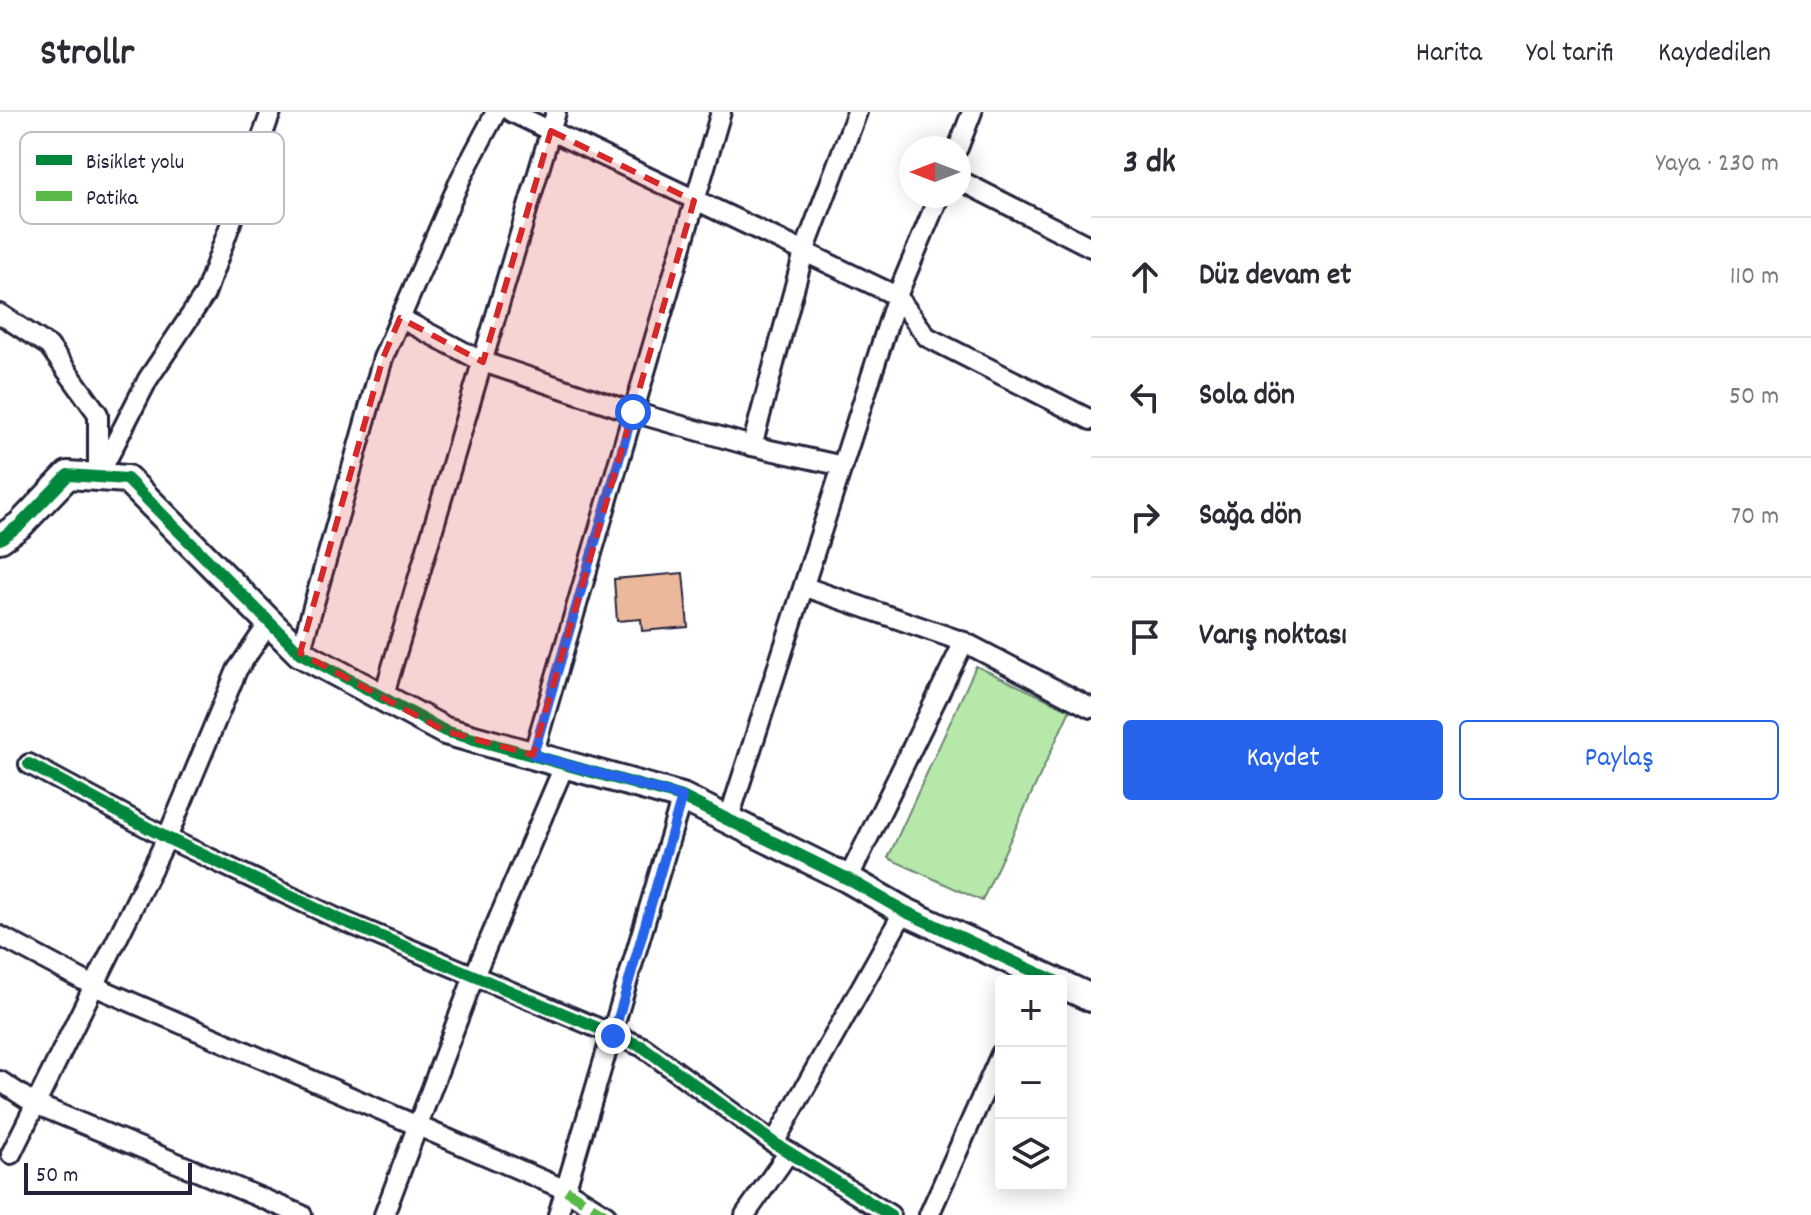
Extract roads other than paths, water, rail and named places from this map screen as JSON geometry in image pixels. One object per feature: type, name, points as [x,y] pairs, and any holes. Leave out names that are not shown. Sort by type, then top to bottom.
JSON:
[{"type":"street","points":[[264,132],[271,112]]},
{"type":"street","points":[[300,653],[383,358],[461,178],[496,112]]},
{"type":"street","points":[[511,112],[897,296],[927,337],[1091,420]]},
{"type":"street","points":[[383,698],[556,112]]},
{"type":"street","points":[[533,755],[721,112]]},
{"type":"street","points":[[752,446],[804,252],[857,112]]},
{"type":"street","points":[[963,136],[972,112]]},
{"type":"street","points":[[971,186],[1091,247]]},
{"type":"street","points":[[728,821],[897,296],[934,208]]},
{"type":"street","points":[[98,477],[148,379],[205,294],[230,224]]},
{"type":"street","points":[[0,314],[49,346],[98,414],[98,477]]},
{"type":"street","points":[[400,318],[483,362],[633,412],[752,446],[843,466]]},
{"type":"street","points":[[0,539],[20,525],[68,475],[127,479],[300,653],[445,731],[682,797],[1037,975]]},
{"type":"street","points":[[805,587],[964,642],[1091,708]]},
{"type":"street","points":[[11,1154],[167,838],[237,670],[269,623]]},
{"type":"street","points":[[848,879],[964,642]]},
{"type":"street","points":[[29,764],[167,838],[334,917],[643,1047],[782,1148],[890,1215]]},
{"type":"street","points":[[384,1215],[474,976],[565,764]]},
{"type":"street","points":[[558,1215],[682,797]]},
{"type":"street","points":[[745,1215],[904,911]]},
{"type":"street","points":[[0,936],[94,986],[566,1190],[606,1215]]},
{"type":"street","points":[[1067,988],[1091,998]]},
{"type":"street","points":[[929,1215],[995,1067]]},
{"type":"street","points":[[0,1081],[35,1104],[302,1215]]}]
